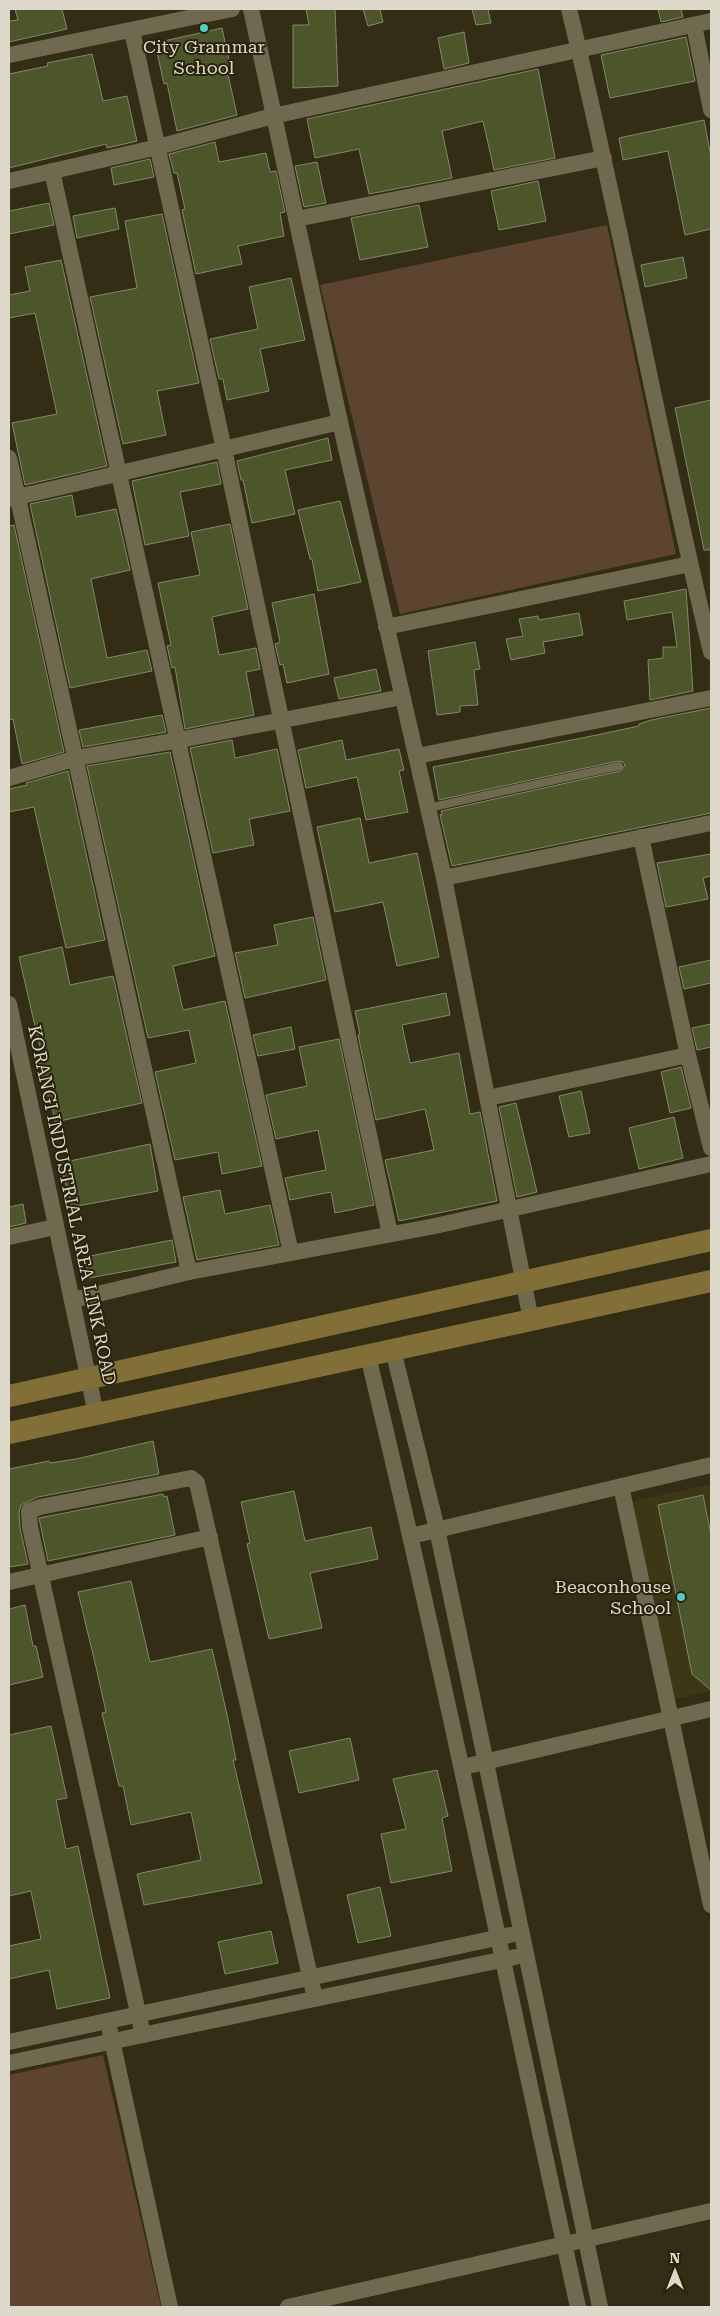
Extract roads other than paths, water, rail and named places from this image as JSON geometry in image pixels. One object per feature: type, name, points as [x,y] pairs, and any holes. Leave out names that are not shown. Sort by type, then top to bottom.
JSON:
[{"type":"street","points":[[9,55],[232,9]]},
{"type":"street","points":[[251,9],[340,422],[444,878],[531,1320]]},
{"type":"street","points":[[570,9],[604,158],[690,564],[711,652]]},
{"type":"street","points":[[9,181],[158,147],[274,116],[711,21]]},
{"type":"street","points":[[694,25],[711,110]]},
{"type":"street","points":[[132,31],[224,449],[390,1234]]},
{"type":"street","points":[[296,219],[604,158]]},
{"type":"street","points":[[52,171],[291,1252]]},
{"type":"street","points":[[13,498],[118,472],[340,422]]},
{"type":"street","points":[[9,458],[13,498],[77,758],[189,1272]]},
{"type":"street","points":[[386,627],[690,564]]},
{"type":"street","points":[[9,778],[77,758],[402,697]]},
{"type":"street","points":[[417,756],[711,698]]},
{"type":"street","points":[[444,878],[711,823]]},
{"type":"street","points":[[641,837],[688,1055],[711,1148]]},
{"type":"street","name":"KORANGI INDUSTRIAL AREA LINK ROAD","points":[[9,1004],[96,1414]]},
{"type":"street","points":[[488,1098],[688,1055]]},
{"type":"street","points":[[73,1300],[189,1272],[390,1234],[711,1164]]},
{"type":"street","points":[[9,1237],[55,1226]]},
{"type":"street","points":[[9,1396],[711,1240]]},
{"type":"street","points":[[9,1433],[711,1281]]},
{"type":"street","points":[[393,1350],[437,1529],[600,2307]]},
{"type":"street","points":[[368,1356],[463,1767],[578,2307]]},
{"type":"street","points":[[411,1536],[711,1465]]},
{"type":"street","points":[[143,2035],[29,1517],[29,1511],[40,1507],[191,1478],[197,1483],[316,1998]]},
{"type":"street","points":[[621,1486],[711,1905]]},
{"type":"street","points":[[9,1582],[210,1537]]},
{"type":"street","points":[[463,1767],[711,1709]]},
{"type":"street","points":[[9,2042],[310,1976],[522,1933]]},
{"type":"street","points":[[9,2063],[527,1954]]},
{"type":"street","points":[[107,2021],[170,2307]]},
{"type":"street","points":[[288,2307],[318,2304],[585,2239],[711,2211]]},
{"type":"lane","points":[[428,808],[619,766]]},
{"type":"place","name":"City Grammar School","points":[[204,28]]},
{"type":"place","name":"Beaconhouse School","points":[[681,1597]]}]
